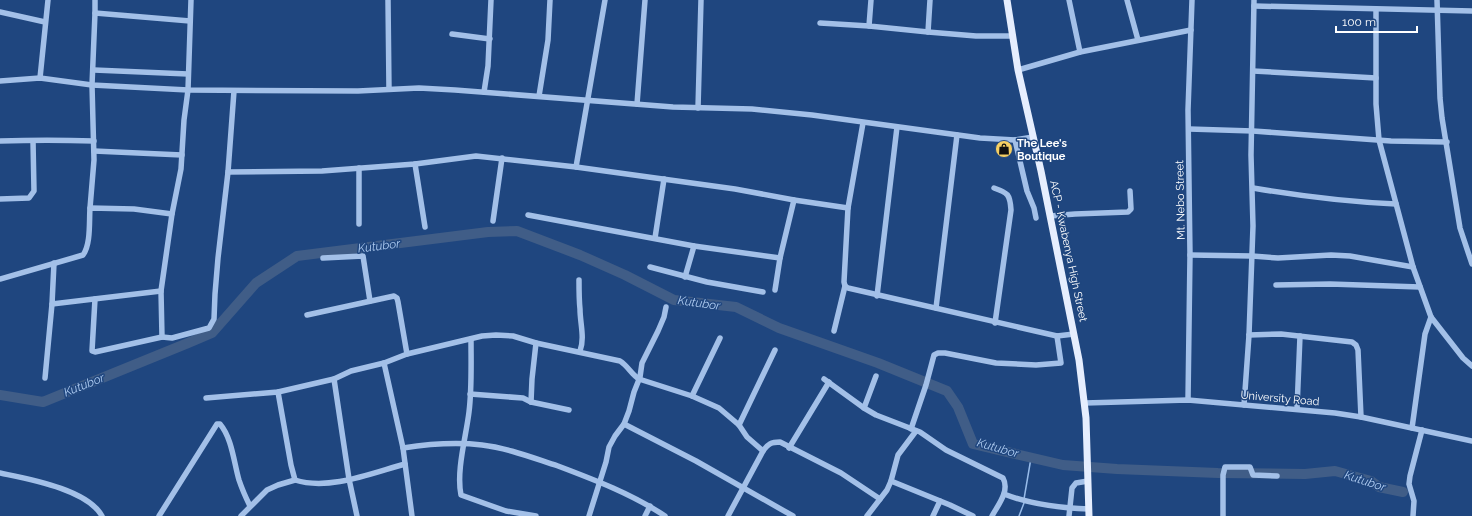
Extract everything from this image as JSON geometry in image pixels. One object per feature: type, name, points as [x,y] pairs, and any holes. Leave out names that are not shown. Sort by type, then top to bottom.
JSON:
[{"type":"main road","name":"ACP - Kwabenya High Street","points":[[1007,0],[1018,70],[1074,334],[1085,403],[1089,512]]},
{"type":"street","points":[[40,78],[48,0]]},
{"type":"street","points":[[0,281],[14,274],[83,255],[86,250],[94,175],[92,85],[94,70],[94,0]]},
{"type":"street","points":[[162,337],[161,290],[172,214],[181,169],[184,120],[188,90],[191,0]]},
{"type":"street","points":[[388,0],[389,89]]},
{"type":"street","points":[[484,92],[488,66],[491,0]]},
{"type":"street","points":[[539,96],[548,40],[550,0]]},
{"type":"street","points":[[576,166],[605,0]]},
{"type":"street","points":[[637,104],[645,0]]},
{"type":"street","points":[[698,108],[701,0]]},
{"type":"street","points":[[869,26],[871,0]]},
{"type":"street","points":[[928,32],[930,0]]},
{"type":"street","points":[[1069,0],[1080,52]]},
{"type":"street","points":[[1127,0],[1138,40]]},
{"type":"street","name":"Mt. Nebo Street","points":[[1188,400],[1190,255],[1188,110],[1192,0]]},
{"type":"street","points":[[1437,0],[1440,98],[1460,228],[1472,264]]},
{"type":"street","points":[[1244,405],[1249,335],[1252,256],[1253,188],[1251,156],[1253,131],[1254,3],[1376,9],[1472,11]]},
{"type":"street","points":[[1376,9],[1376,104],[1379,140],[1412,267],[1431,317],[1463,358],[1472,366]]},
{"type":"street","points":[[0,12],[45,22]]},
{"type":"street","points":[[95,13],[190,21]]},
{"type":"street","points":[[820,23],[976,36],[1012,36]]},
{"type":"street","points":[[1018,70],[1080,52],[1191,30]]},
{"type":"street","points":[[452,34],[490,39]]},
{"type":"street","points":[[94,70],[188,74]]},
{"type":"street","points":[[1253,71],[1376,78]]},
{"type":"street","points":[[0,81],[40,78],[92,85],[234,91],[350,91],[419,88],[698,108],[752,109],[812,115],[957,135],[1015,140],[1033,137]]},
{"type":"street","points":[[95,299],[92,351],[95,352],[162,337],[172,338],[209,328],[212,324],[214,319],[214,294],[228,172],[234,91]]},
{"type":"street","points":[[834,331],[845,286],[848,208],[864,123]]},
{"type":"street","points":[[877,296],[897,127]]},
{"type":"street","points":[[1189,129],[1253,131],[1379,140],[1446,142]]},
{"type":"street","points":[[936,308],[957,135]]},
{"type":"street","points":[[0,141],[33,141],[43,139],[94,141]]},
{"type":"street","points":[[1015,140],[1027,191],[1034,208],[1036,218]]},
{"type":"street","points":[[0,199],[29,198],[32,195],[34,191],[33,141]]},
{"type":"street","points":[[94,151],[182,155]]},
{"type":"street","points":[[228,172],[275,172],[358,168],[416,164],[476,156],[576,166],[848,208]]},
{"type":"street","points":[[493,221],[502,158]]},
{"type":"street","points":[[416,164],[425,227]]},
{"type":"street","points":[[358,168],[359,224]]},
{"type":"street","points":[[655,238],[664,179]]},
{"type":"street","points":[[994,188],[1007,194],[1009,197],[1011,210],[995,323]]},
{"type":"street","points":[[1253,188],[1362,203],[1396,204]]},
{"type":"street","points":[[1050,216],[1128,212],[1131,209],[1130,191]]},
{"type":"street","points":[[775,290],[780,258],[794,200]]},
{"type":"street","points":[[90,208],[127,209],[172,214]]},
{"type":"street","points":[[528,215],[694,246],[780,258]]},
{"type":"street","points":[[686,277],[694,246]]},
{"type":"street","points":[[1190,255],[1278,258],[1316,255],[1350,256],[1412,267]]},
{"type":"street","points":[[323,258],[363,256],[370,301]]},
{"type":"street","points":[[45,378],[52,304],[54,263]]},
{"type":"street","points":[[650,267],[686,277],[762,292]]},
{"type":"street","points":[[579,280],[582,336],[582,346],[580,351]]},
{"type":"street","points":[[1276,285],[1330,284],[1420,287]]},
{"type":"street","points":[[845,286],[877,296],[1057,336],[1074,334]]},
{"type":"street","points":[[52,304],[161,290]]},
{"type":"street","points":[[306,315],[394,296],[397,298],[407,354]]},
{"type":"street","points":[[588,516],[600,482],[609,447],[624,424],[644,359],[658,331],[666,307]]},
{"type":"street","points":[[1412,428],[1425,334],[1431,317]]},
{"type":"street","points":[[1249,335],[1280,334],[1352,342],[1356,345],[1358,350],[1361,417]]},
{"type":"street","points":[[206,398],[278,392],[334,380],[351,371],[384,363],[407,354],[471,338],[507,336],[620,361],[626,364],[634,376],[639,379],[692,396],[719,408],[739,425],[747,437],[763,451]]},
{"type":"street","points":[[867,516],[891,481],[898,455],[913,430],[934,355],[938,353],[996,363],[1036,365],[1061,362],[1057,336]]},
{"type":"street","points":[[1297,409],[1300,336]]},
{"type":"street","points":[[471,338],[470,394],[465,444],[461,462],[461,495],[506,511],[536,516]]},
{"type":"street","points":[[692,396],[720,338]]},
{"type":"street","points":[[531,402],[536,343]]},
{"type":"street","points":[[739,425],[775,350]]},
{"type":"street","points":[[384,363],[403,448],[412,516]]},
{"type":"street","points":[[864,408],[876,376]]},
{"type":"street","points":[[334,380],[349,479],[357,516]]},
{"type":"street","points":[[789,448],[827,380],[864,408],[876,415],[913,430],[946,450],[1003,478],[1005,482],[1004,494],[992,516]]},
{"type":"street","points":[[278,392],[295,480]]},
{"type":"street","points":[[470,394],[523,398],[531,402],[568,410]]},
{"type":"street","name":"University Road","points":[[1085,403],[1188,400],[1297,409],[1361,417],[1472,441]]},
{"type":"street","points":[[159,516],[217,424],[222,426],[229,442],[239,481],[250,506]]},
{"type":"street","points":[[624,424],[696,461],[793,516]]},
{"type":"street","points":[[1413,516],[1414,501],[1409,484],[1422,430]]},
{"type":"street","points":[[728,516],[763,451],[769,444],[774,442],[780,442],[789,448],[841,473],[880,499]]},
{"type":"street","points":[[403,448],[436,443],[465,444],[492,446],[522,453],[600,482],[650,506],[666,516]]},
{"type":"street","points":[[241,516],[267,490],[278,485],[295,480],[317,484],[349,479],[405,464]]},
{"type":"street","points":[[1223,516],[1225,467],[1250,467],[1253,475],[1277,476]]},
{"type":"street","points":[[0,473],[38,481],[68,491],[93,505],[102,516]]},
{"type":"street","points":[[891,481],[973,516]]},
{"type":"street","points":[[1069,516],[1072,488],[1076,483],[1088,481]]},
{"type":"street","points":[[1004,494],[1027,502],[1089,512]]},
{"type":"street","points":[[933,516],[940,501]]},
{"type":"street","points":[[646,516],[650,506]]},
{"type":"waterway","name":"Kutubor","points":[[0,395],[43,402],[212,333],[256,283],[297,256],[488,232],[517,231],[580,255],[625,275],[674,300],[736,307],[779,328],[878,363],[947,391],[958,407],[973,444],[1063,465],[1117,469],[1218,473],[1305,474],[1335,471],[1371,481],[1379,487],[1403,492]]},
{"type":"waterway","points":[[1024,499],[1031,458]]},
{"type":"waterway","points":[[1019,516],[1024,503]]},
{"type":"place","name":"The Lee's Boutique","points":[[1004,149]]}]
